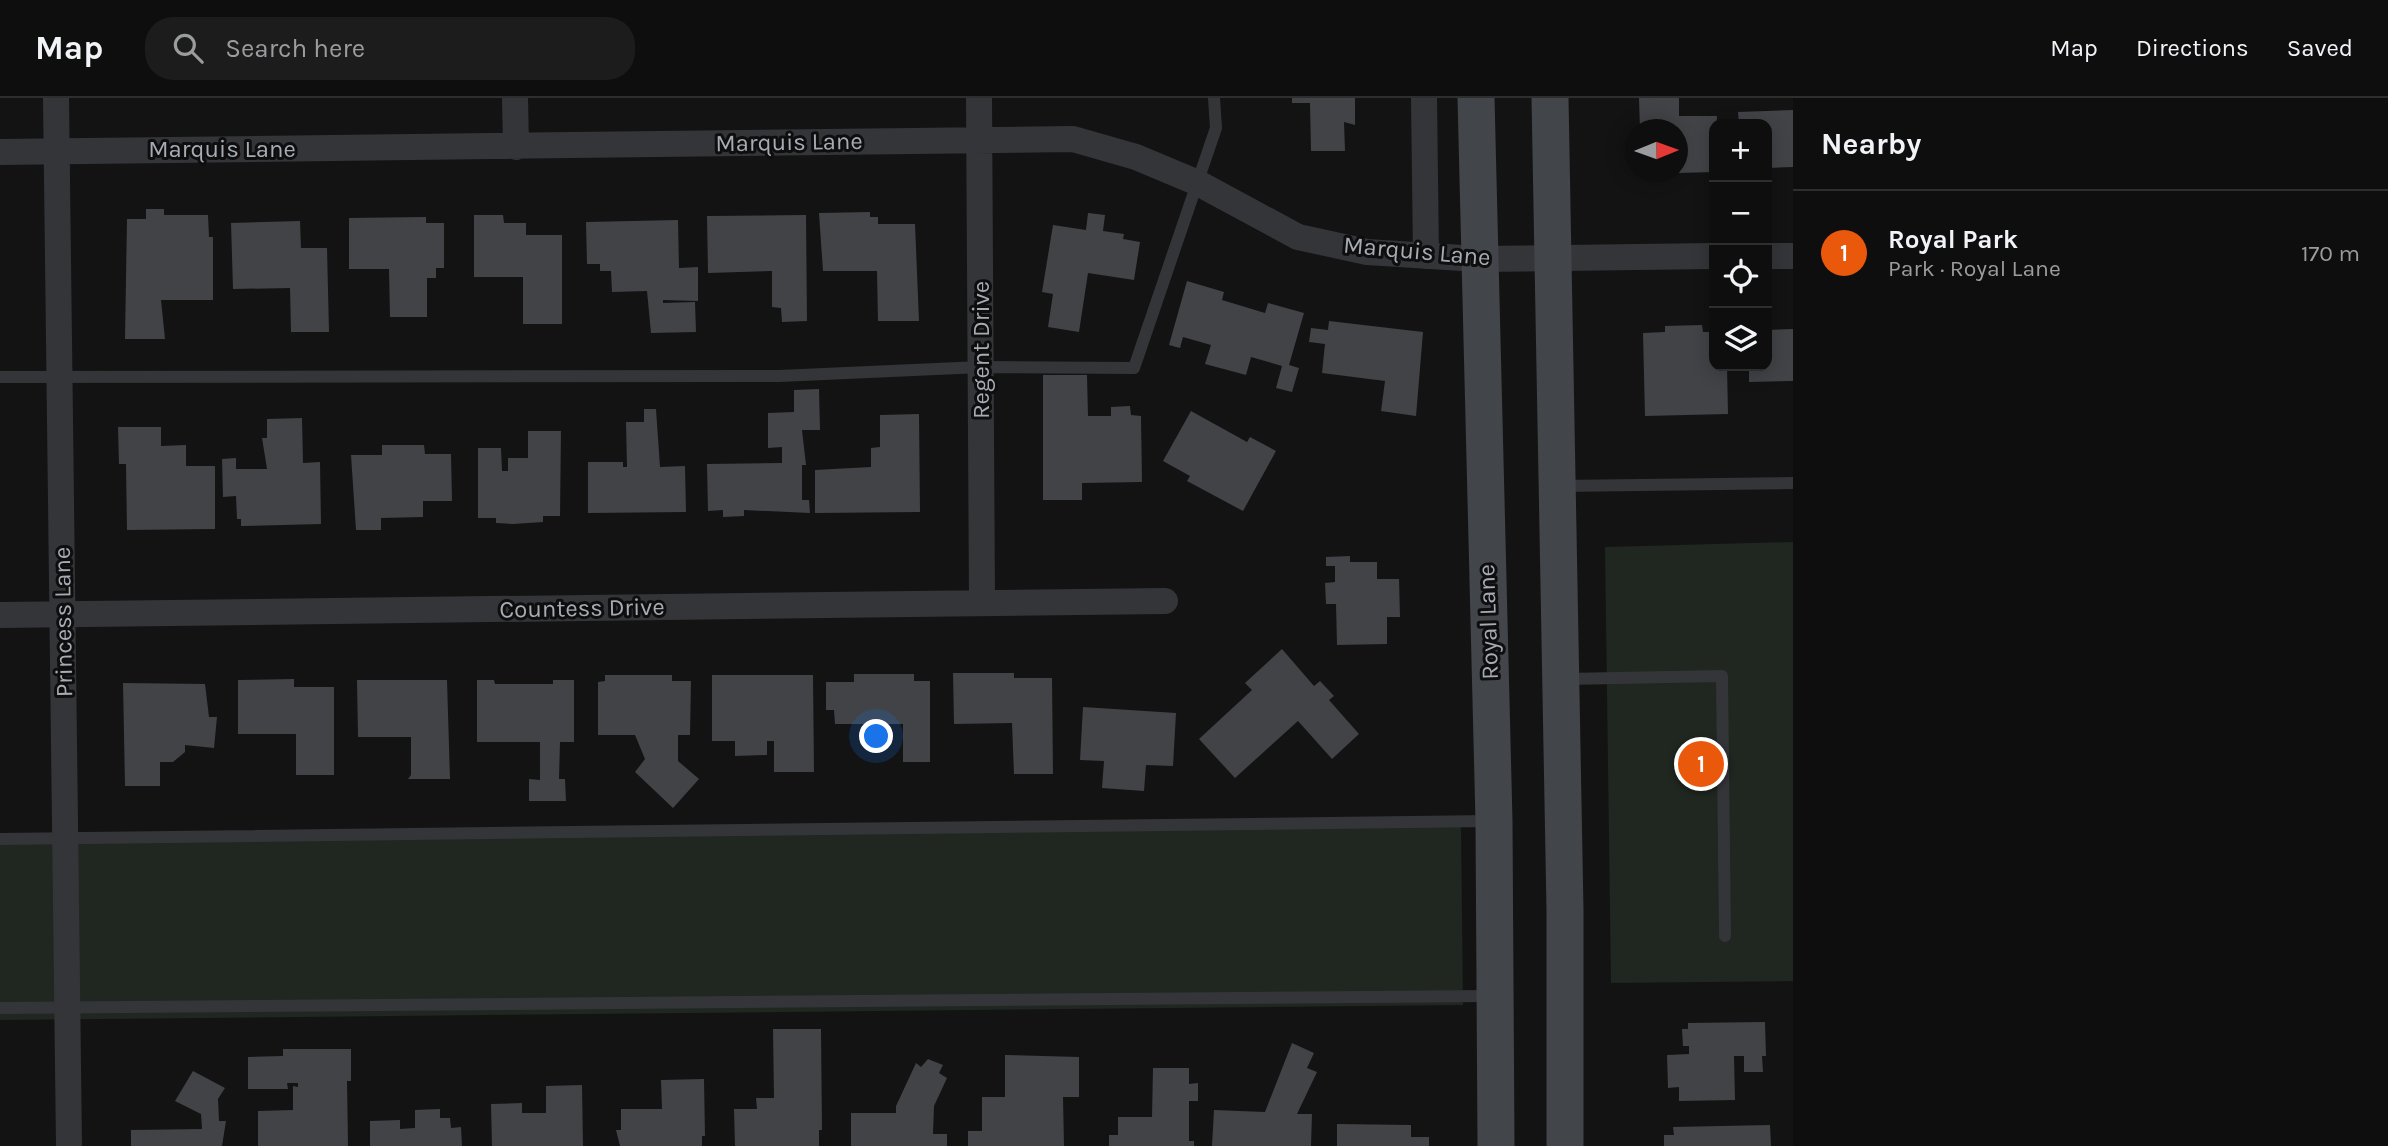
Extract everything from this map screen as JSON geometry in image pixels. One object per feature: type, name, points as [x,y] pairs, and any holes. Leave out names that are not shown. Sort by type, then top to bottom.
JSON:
[{"type":"main road","name":"Royal Lane","points":[[1476,98],[1494,821],[1496,1146]]},
{"type":"main road","points":[[1550,98],[1555,256],[1565,1146]]},
{"type":"street","name":"Princess Lane","points":[[56,98],[69,1146]]},
{"type":"street","points":[[515,98],[516,147]]},
{"type":"street","name":"Regent Drive","points":[[979,98],[982,602]]},
{"type":"street","points":[[1424,98],[1426,256]]},
{"type":"street","name":"Marquis Lane","points":[[0,152],[516,147],[979,138],[1073,139],[1136,157],[1198,183],[1298,237],[1367,252],[1478,259],[1709,256]]},
{"type":"street","points":[[1772,256],[1793,256]]},
{"type":"street","name":"Countess Drive","points":[[0,615],[1165,601]]},
{"type":"lane","points":[[0,377],[779,376],[981,367],[1134,368],[1216,128],[1214,98]]},
{"type":"lane","points":[[1558,486],[1793,483]]},
{"type":"lane","points":[[1561,679],[1722,676],[1725,936]]},
{"type":"lane","points":[[0,839],[1494,821]]},
{"type":"lane","points":[[0,1008],[1497,996]]},
{"type":"shaded area","points":[[1793,542],[1793,981],[1611,983],[1605,547]]},
{"type":"shaded area","points":[[1461,826],[1463,1005],[0,1020],[0,841]]},
{"type":"building","points":[[1292,98],[1355,98],[1355,125],[1344,122],[1345,151],[1311,151],[1310,103],[1292,103]]},
{"type":"building","points":[[1639,98],[1679,98],[1679,116],[1717,116],[1717,119],[1709,119],[1709,172],[1688,173],[1688,119],[1640,119]]},
{"type":"building","points":[[1793,110],[1793,167],[1772,168],[1772,119],[1739,119],[1738,112]]},
{"type":"building","points":[[146,209],[164,209],[164,215],[208,215],[209,237],[213,237],[213,300],[161,300],[165,339],[125,339],[127,219],[146,219]]},
{"type":"building","points":[[870,212],[870,217],[878,217],[878,224],[915,224],[919,321],[878,321],[877,271],[823,271],[819,213]]},
{"type":"building","points":[[1088,213],[1105,215],[1103,231],[1124,234],[1123,239],[1140,242],[1134,280],[1088,273],[1079,332],[1048,327],[1053,294],[1042,292],[1053,225],[1086,230]]},
{"type":"building","points":[[474,215],[503,215],[504,223],[526,223],[526,235],[562,235],[562,324],[523,324],[523,277],[474,277]]},
{"type":"building","points":[[806,215],[807,321],[782,322],[781,308],[772,307],[772,271],[708,273],[707,216]]},
{"type":"building","points":[[426,217],[426,223],[444,223],[444,268],[436,268],[436,278],[427,278],[427,317],[390,317],[389,269],[349,269],[349,218]]},
{"type":"building","points":[[678,220],[679,268],[698,267],[698,301],[663,300],[663,303],[695,302],[696,332],[651,333],[647,291],[612,292],[611,271],[600,271],[600,264],[587,264],[586,222]]},
{"type":"building","points":[[300,221],[301,248],[327,248],[329,332],[291,332],[290,288],[233,289],[231,223]]},
{"type":"building","points":[[1187,281],[1224,292],[1222,300],[1265,313],[1268,303],[1304,313],[1289,365],[1299,368],[1292,392],[1276,388],[1282,366],[1251,357],[1246,375],[1205,364],[1211,345],[1183,337],[1180,348],[1169,345]]},
{"type":"building","points":[[1329,321],[1423,332],[1416,416],[1381,411],[1385,381],[1322,373],[1325,344],[1309,342],[1311,328],[1328,330]]},
{"type":"building","points":[[1702,325],[1703,332],[1709,332],[1709,371],[1727,371],[1728,414],[1645,416],[1643,333],[1665,332],[1665,326]]},
{"type":"building","points":[[1793,329],[1793,381],[1749,382],[1749,371],[1772,371],[1772,330]]},
{"type":"building","points":[[1043,375],[1087,375],[1088,416],[1111,416],[1111,407],[1130,406],[1131,415],[1141,416],[1142,482],[1082,483],[1082,500],[1043,500]]},
{"type":"building","points":[[819,389],[820,430],[802,430],[806,465],[802,465],[802,500],[809,500],[810,513],[744,510],[744,516],[723,517],[723,510],[708,511],[707,464],[782,463],[782,447],[768,448],[768,413],[794,412],[794,390]]},
{"type":"building","points":[[644,409],[656,409],[660,467],[685,466],[686,512],[588,513],[588,462],[623,462],[623,467],[627,467],[626,422],[644,422]]},
{"type":"building","points":[[1191,411],[1247,442],[1250,437],[1276,451],[1243,511],[1187,481],[1190,476],[1163,461]]},
{"type":"building","points":[[919,414],[920,512],[815,513],[815,470],[871,467],[871,448],[880,447],[880,415]]},
{"type":"building","points":[[302,418],[303,463],[320,462],[321,524],[241,526],[241,519],[237,519],[236,496],[223,497],[222,459],[236,458],[236,469],[267,469],[262,438],[267,438],[267,419]]},
{"type":"building","points":[[118,427],[161,427],[161,446],[186,445],[186,466],[215,466],[215,529],[127,530],[126,464],[119,464]]},
{"type":"building","points":[[528,431],[561,431],[560,516],[543,516],[543,522],[513,524],[496,523],[496,518],[478,518],[478,448],[501,448],[502,471],[508,471],[508,458],[528,458]]},
{"type":"building","points":[[382,445],[424,445],[425,454],[451,454],[452,501],[423,501],[423,517],[381,518],[381,530],[356,530],[351,455],[382,455]]},
{"type":"building","points":[[1350,556],[1350,562],[1377,562],[1377,579],[1399,579],[1400,617],[1387,617],[1387,644],[1337,645],[1336,604],[1326,604],[1325,583],[1335,582],[1335,566],[1326,566],[1326,557]]},
{"type":"building","points":[[1282,649],[1314,686],[1320,681],[1334,696],[1329,700],[1359,734],[1332,759],[1298,721],[1235,778],[1199,739],[1252,690],[1245,683]]},
{"type":"building","points":[[953,673],[1014,673],[1014,678],[1052,678],[1053,774],[1014,774],[1012,723],[954,724]]},
{"type":"building","points":[[854,674],[914,674],[914,681],[930,681],[930,762],[903,762],[903,724],[835,724],[834,710],[826,710],[826,682],[854,682]]},
{"type":"building","points":[[605,675],[672,675],[672,681],[691,681],[690,735],[678,735],[678,761],[699,779],[673,808],[635,772],[645,759],[635,735],[598,735],[598,682],[605,681]]},
{"type":"building","points":[[712,675],[813,675],[814,772],[774,772],[774,741],[767,741],[767,755],[735,756],[735,741],[712,741]]},
{"type":"building","points":[[294,679],[294,687],[334,687],[334,775],[296,775],[296,734],[238,734],[238,680]]},
{"type":"building","points":[[357,680],[447,680],[450,779],[408,779],[411,775],[411,737],[358,737]]},
{"type":"building","points":[[477,680],[494,680],[495,684],[553,684],[553,680],[574,680],[574,742],[560,742],[559,779],[565,779],[566,801],[529,801],[529,779],[540,780],[540,742],[477,742]]},
{"type":"building","points":[[123,683],[205,684],[209,717],[217,717],[214,748],[185,745],[185,752],[173,762],[160,762],[160,786],[125,786]]},
{"type":"building","points":[[1083,707],[1176,713],[1173,766],[1146,765],[1144,791],[1102,788],[1104,761],[1080,760]]},
{"type":"building","points":[[1765,1022],[1766,1056],[1762,1056],[1763,1072],[1744,1072],[1744,1056],[1734,1056],[1735,1100],[1679,1101],[1679,1087],[1668,1088],[1667,1055],[1689,1054],[1689,1046],[1683,1046],[1682,1029],[1688,1029],[1688,1023]]},
{"type":"building","points":[[773,1029],[821,1029],[822,1130],[819,1130],[819,1146],[735,1146],[734,1109],[757,1109],[756,1098],[774,1098]]},
{"type":"building","points":[[1292,1043],[1314,1053],[1307,1068],[1317,1072],[1297,1114],[1312,1114],[1311,1146],[1212,1146],[1214,1110],[1265,1112]]},
{"type":"building","points":[[283,1049],[351,1049],[351,1081],[347,1081],[348,1146],[258,1146],[258,1111],[293,1110],[293,1086],[298,1087],[298,1083],[287,1083],[288,1089],[248,1089],[248,1057],[283,1056]]},
{"type":"building","points":[[1005,1055],[1079,1057],[1079,1097],[1063,1097],[1064,1146],[968,1146],[968,1131],[982,1131],[982,1097],[1005,1097]]},
{"type":"building","points":[[928,1059],[943,1065],[939,1073],[947,1078],[934,1106],[933,1134],[947,1134],[947,1146],[851,1146],[851,1113],[896,1113],[896,1106],[916,1063],[921,1067]]},
{"type":"building","points":[[1153,1068],[1189,1068],[1189,1084],[1198,1083],[1198,1101],[1189,1101],[1189,1141],[1194,1141],[1194,1146],[1109,1146],[1109,1135],[1118,1135],[1118,1117],[1152,1117]]},
{"type":"building","points":[[193,1071],[225,1088],[218,1099],[219,1121],[226,1121],[222,1146],[131,1146],[131,1130],[202,1129],[201,1114],[175,1101]]},
{"type":"building","points":[[704,1079],[705,1136],[702,1136],[702,1146],[620,1146],[616,1130],[621,1130],[621,1109],[662,1109],[661,1080]]},
{"type":"building","points":[[582,1085],[583,1146],[492,1146],[491,1104],[522,1103],[522,1113],[546,1113],[546,1086]]},
{"type":"building","points":[[440,1109],[440,1118],[450,1118],[451,1128],[461,1127],[462,1146],[370,1146],[370,1121],[400,1120],[400,1129],[415,1128],[415,1110]]},
{"type":"building","points":[[1337,1124],[1411,1125],[1411,1137],[1429,1137],[1429,1146],[1337,1146]]},
{"type":"building","points":[[1770,1125],[1771,1146],[1664,1146],[1664,1135],[1674,1135],[1673,1127]]},
{"type":"place","name":"Royal Park","points":[[1701,764]]}]
